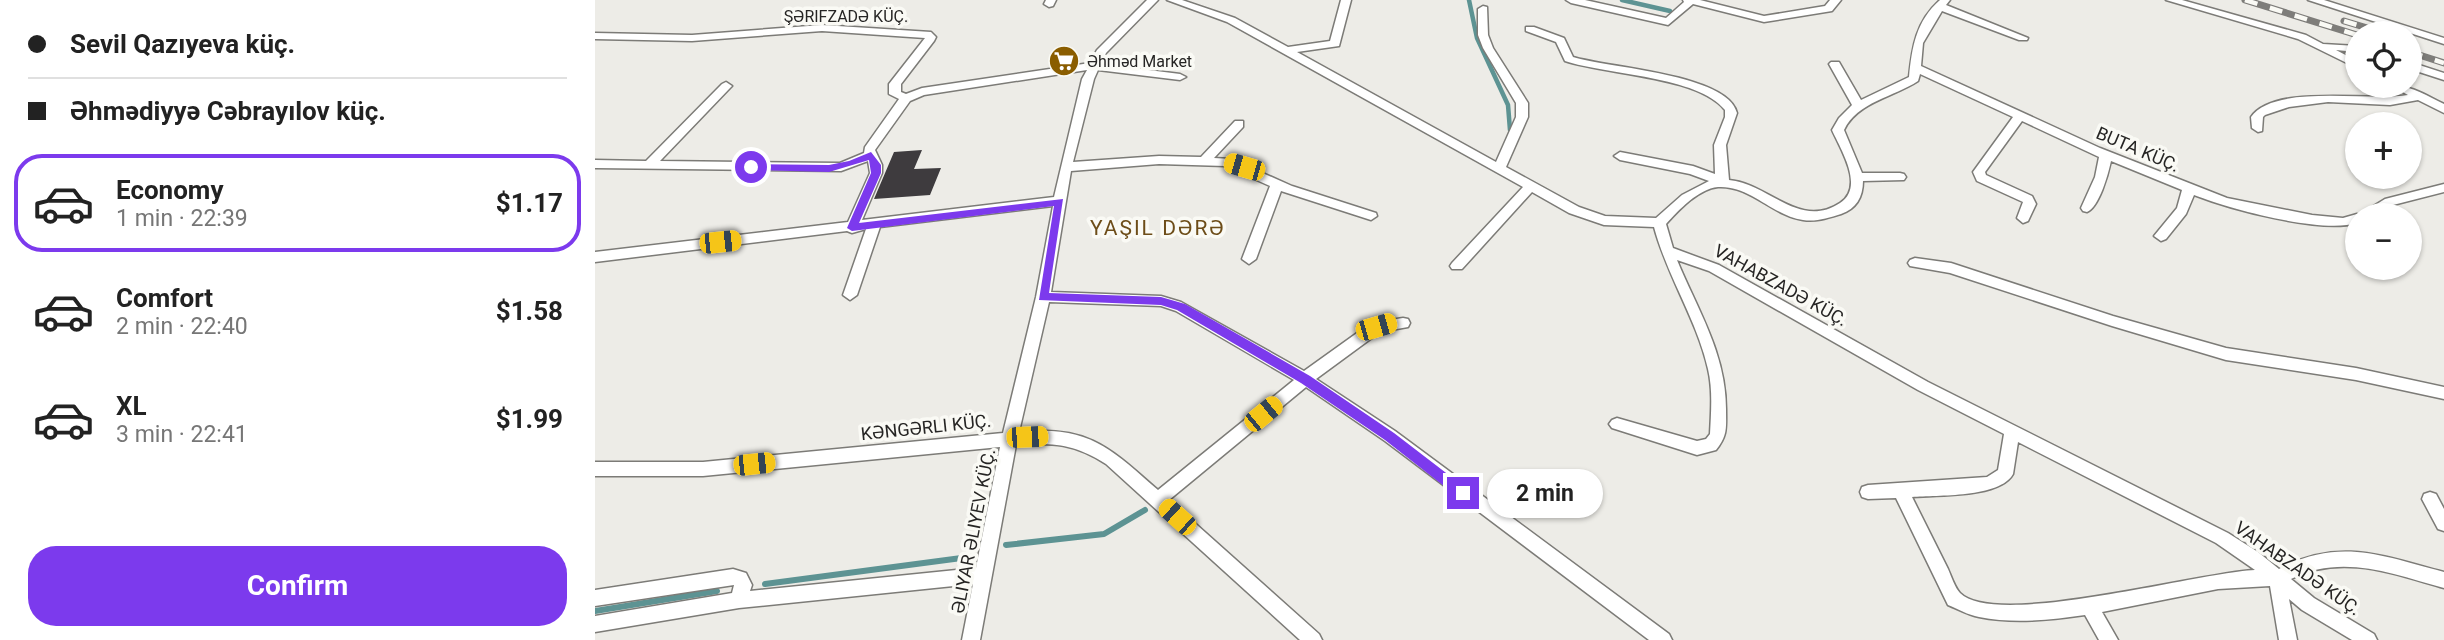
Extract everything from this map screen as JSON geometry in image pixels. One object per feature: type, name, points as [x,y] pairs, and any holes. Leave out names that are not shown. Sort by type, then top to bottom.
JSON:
[{"type":"street","name":"ƏLIYAR ƏLIYEV KÜÇ.","points":[[971,640],[1010,438],[1043,297],[1066,167],[1093,66],[1101,52],[1153,0]]},
{"type":"street","points":[[1172,0],[1206,9]]},
{"type":"street","points":[[1193,0],[1288,50],[1530,187],[1591,217],[1659,223],[1699,190],[1723,182]]},
{"type":"street","points":[[1288,50],[1335,44],[1346,0]]},
{"type":"street","points":[[1571,0],[1668,22],[1689,1],[1736,13],[1779,18],[1828,9],[1836,0]]},
{"type":"street","points":[[1736,13],[1738,0]]},
{"type":"street","points":[[2171,0],[2241,22],[2277,29],[2326,46],[2345,58]]},
{"type":"street","points":[[2313,0],[2444,41]]},
{"type":"street","points":[[1620,156],[1693,170],[1738,186],[1785,211],[1800,215],[1834,212],[1854,201],[1859,192],[1857,177],[1838,130],[1846,115],[1914,79],[1918,43],[1942,3],[2023,38]]},
{"type":"street","points":[[1483,9],[1483,35],[1488,48],[1522,103],[1522,117],[1499,170]]},
{"type":"street","points":[[2231,32],[2241,22]]},
{"type":"street","name":"ŞƏRIFZADƏ KÜÇ.","points":[[595,36],[692,38],[822,28],[919,32],[931,37],[895,84],[895,94],[905,98]]},
{"type":"street","points":[[1530,29],[1560,40],[1569,59],[1666,78],[1722,99],[1730,105],[1732,113],[1721,140],[1719,155],[1723,182]]},
{"type":"street","points":[[2326,46],[2345,48]]},
{"type":"street","points":[[1835,64],[1859,107]]},
{"type":"street","points":[[852,228],[876,173],[876,165],[869,150],[905,98],[941,88],[1093,66],[1180,77]]},
{"type":"street","name":"BUTA KÜÇ.","points":[[1917,68],[2106,155],[2224,202],[2312,220],[2345,222]]},
{"type":"street","points":[[2422,69],[2444,77]]},
{"type":"street","points":[[649,165],[726,86]]},
{"type":"street","points":[[2422,97],[2444,109]]},
{"type":"street","points":[[2257,128],[2257,117],[2261,112],[2303,101],[2322,98],[2399,102],[2413,98]]},
{"type":"street","points":[[2019,117],[1979,172],[1981,178],[2028,200],[2030,204],[2023,218]]},
{"type":"street","points":[[1205,160],[1239,124]]},
{"type":"street","points":[[595,164],[829,168],[852,164],[871,155]]},
{"type":"street","points":[[2087,208],[2101,177],[2106,155]]},
{"type":"street","points":[[1066,167],[1205,160],[1244,167],[1277,185],[1371,216]]},
{"type":"street","points":[[1857,177],[1900,177]]},
{"type":"street","points":[[1249,259],[1277,185]]},
{"type":"street","points":[[1457,266],[1530,187]]},
{"type":"street","points":[[2387,203],[2444,188]]},
{"type":"street","points":[[2161,236],[2167,226],[2184,212],[2188,189]]},
{"type":"street","points":[[595,257],[1060,201]]},
{"type":"street","points":[[1617,424],[1697,448],[1710,445],[1718,436],[1716,373],[1705,335],[1682,290],[1659,223]]},
{"type":"street","points":[[850,295],[874,225]]},
{"type":"street","name":"VAHABZADƏ KÜÇ.","points":[[1667,251],[1714,268],[1923,386],[2222,538],[2252,557],[2308,604],[2368,640]]},
{"type":"street","points":[[1915,263],[1951,268],[2112,321],[2226,354],[2356,374],[2444,393]]},
{"type":"street","points":[[1043,297],[1161,301],[1181,307],[1305,379],[1390,436],[1663,640]]},
{"type":"street","points":[[1158,500],[1305,379],[1376,327],[1403,323]]},
{"type":"street","points":[[1868,492],[1990,484],[2005,474],[2012,431]]},
{"type":"street","name":"KƏNGƏRLI KÜÇ.","points":[[595,469],[703,469],[1044,436],[1089,444],[1112,459],[1313,640]]},
{"type":"street","points":[[1901,491],[1954,599],[1965,608],[2006,612],[2090,607],[2218,581],[2277,578],[2312,562],[2337,559],[2380,565],[2444,580]]},
{"type":"street","points":[[2430,499],[2444,524]]},
{"type":"street","points":[[595,624],[739,600],[985,575]]},
{"type":"street","points":[[595,598],[733,577],[740,579],[743,585],[739,600]]},
{"type":"street","points":[[2277,578],[2288,640]]},
{"type":"street","points":[[2090,607],[2109,640]]},
{"type":"building","points":[[922,150],[914,169],[941,168],[930,195],[874,199],[894,152]]},
{"type":"waterway","points":[[1469,0],[1477,38],[1508,105],[1510,130]]},
{"type":"waterway","points":[[1622,0],[1670,11]]},
{"type":"waterway","points":[[1006,545],[1104,534],[1145,510]]},
{"type":"waterway","points":[[765,584],[969,557]]},
{"type":"waterway","points":[[595,611],[717,591]]},
{"type":"railway","points":[[2245,0],[2345,31]]},
{"type":"railway","points":[[2422,56],[2444,63]]},
{"type":"place","name":"Əhməd Market","points":[[1064,61]]},
{"type":"district","name":"YAŞIL DƏRƏ","points":[[1158,228]]},
{"type":"route","points":[[751,167],[829,168],[852,164],[871,155],[876,165],[876,173],[852,228],[1060,201],[1043,297],[1161,301],[1181,307],[1305,379],[1390,436],[1463,493]]}]
